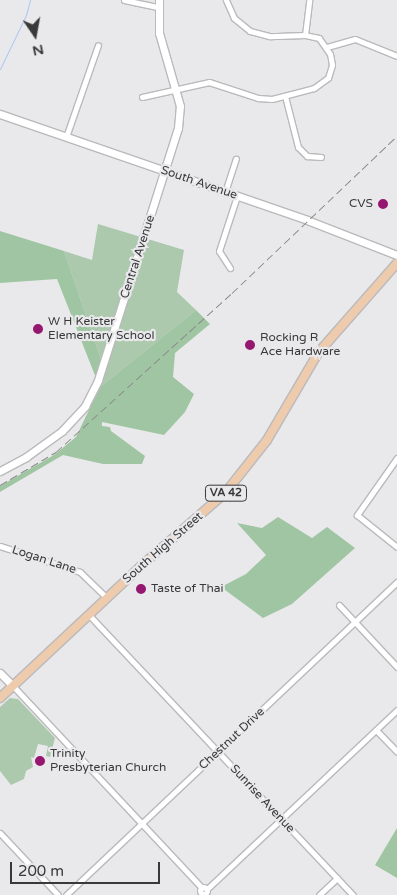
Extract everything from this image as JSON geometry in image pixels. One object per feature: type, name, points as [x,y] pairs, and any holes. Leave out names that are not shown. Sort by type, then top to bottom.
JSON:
[{"type":"main road","name":"South High Street","points":[[0,698],[107,598],[226,492],[248,467],[318,353],[397,263]]},
{"type":"street","points":[[124,0],[158,4]]},
{"type":"street","points":[[142,97],[209,82],[258,98],[285,96],[314,88],[328,78],[332,65],[327,47],[319,38],[305,34],[269,36],[250,31],[234,18],[226,0]]},
{"type":"street","points":[[305,34],[309,0]]},
{"type":"street","name":"Central Avenue","points":[[0,472],[26,457],[62,430],[92,392],[178,128],[177,88],[159,33],[158,4]]},
{"type":"street","points":[[327,47],[355,39],[397,56]]},
{"type":"street","points":[[66,137],[98,45]]},
{"type":"street","points":[[285,96],[298,147],[308,157],[321,157]]},
{"type":"street","name":"South Avenue","points":[[0,114],[237,196],[397,255]]},
{"type":"street","points":[[225,192],[236,159]]},
{"type":"street","points":[[230,268],[220,256],[220,250],[237,196]]},
{"type":"street","points":[[397,458],[357,515],[397,547]]},
{"type":"street","name":"Logan Lane","points":[[0,546],[80,572],[107,598]]},
{"type":"street","name":"Chestnut Drive","points":[[66,895],[397,582]]},
{"type":"street","points":[[339,605],[397,667]]},
{"type":"street","name":"Sunrise Avenue","points":[[89,615],[353,895]]},
{"type":"street","points":[[0,673],[142,823],[204,892],[397,710]]},
{"type":"street","points":[[376,730],[397,752]]},
{"type":"street","points":[[0,833],[58,895]]},
{"type":"street","points":[[319,895],[337,878]]},
{"type":"green space","points":[[98,224],[184,250],[177,292],[196,310],[100,387],[135,269],[103,365],[64,251],[92,260]]},
{"type":"green space","points":[[0,231],[64,251],[103,365],[96,378],[57,279],[0,283]]},
{"type":"green space","points":[[196,310],[210,324],[175,353],[173,377],[194,394],[185,412],[164,435],[102,422],[102,426],[110,427],[111,431],[145,456],[142,464],[103,464],[63,455],[0,492],[0,486],[54,455],[76,437],[100,387]]},
{"type":"green space","points":[[278,517],[312,538],[327,527],[355,548],[292,604],[263,618],[221,587],[246,574],[266,555],[237,523],[262,528]]},
{"type":"green space","points":[[10,698],[18,699],[55,738],[50,757],[46,756],[48,746],[38,744],[34,758],[31,757],[33,767],[26,771],[24,779],[11,785],[0,771],[0,707]]},
{"type":"green space","points":[[397,828],[397,878],[375,865]]},
{"type":"waterway","points":[[0,69],[26,15],[30,0]]},
{"type":"railway","points":[[0,485],[56,452],[232,293],[397,136]]},
{"type":"place","name":"CVS","points":[[383,204]]},
{"type":"place","name":"W H Keister Elementary School","points":[[38,329]]},
{"type":"place","name":"Rocking R Ace Hardware","points":[[250,345]]},
{"type":"place","name":"Taste of Thai","points":[[141,589]]},
{"type":"place","name":"Trinity Presbyterian Church","points":[[40,761]]}]
